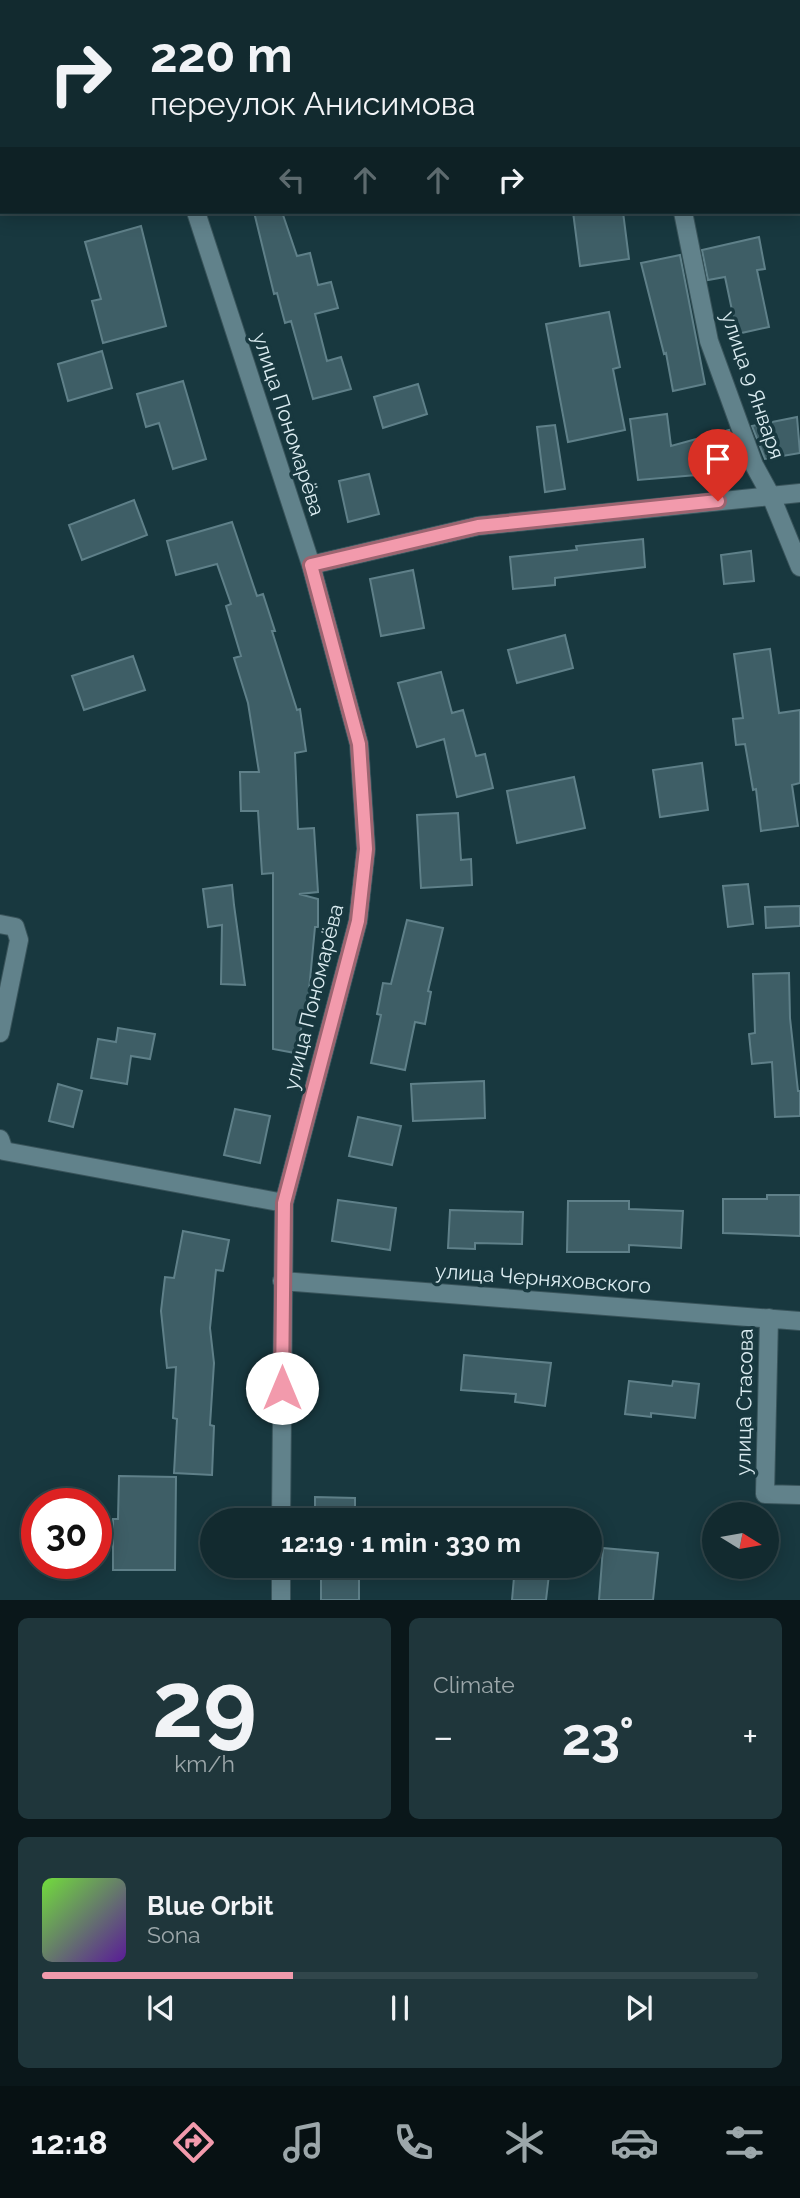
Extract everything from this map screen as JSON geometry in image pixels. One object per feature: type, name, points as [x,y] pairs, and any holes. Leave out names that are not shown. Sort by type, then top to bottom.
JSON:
[{"type":"street","name":"улица Пономарёва","points":[[197,214],[311,565],[359,744],[366,849],[358,921],[284,1203],[281,1508]]},
{"type":"street","name":"улица 9 Января","points":[[683,214],[709,341],[754,465],[771,496],[800,567]]},
{"type":"street","points":[[311,565],[478,526],[800,493]]},
{"type":"street","points":[[0,924],[15,927],[19,940],[0,1033]]},
{"type":"street","points":[[0,1139],[5,1152],[284,1203]]},
{"type":"street","name":"улица Черняховского","points":[[282,1282],[800,1321]]},
{"type":"street","name":"улица Стасова","points":[[769,1318],[765,1494],[800,1495]]},
{"type":"street","points":[[281,1578],[281,1600]]},
{"type":"building","points":[[254,214],[283,214],[297,256],[310,253],[318,285],[331,282],[338,308],[315,314],[327,361],[341,357],[351,389],[313,399],[291,321],[285,323],[277,293],[274,294]]},
{"type":"building","points":[[573,214],[623,214],[629,259],[580,266]]},
{"type":"building","points":[[141,226],[166,326],[103,343],[92,301],[101,299],[85,242]]},
{"type":"building","points":[[759,237],[765,269],[757,270],[769,327],[737,334],[725,277],[708,280],[702,250]]},
{"type":"building","points":[[680,255],[705,384],[673,391],[666,353],[664,354],[641,263]]},
{"type":"building","points":[[609,312],[620,367],[613,369],[625,430],[568,442],[546,324]]},
{"type":"building","points":[[102,351],[112,388],[68,401],[58,364]]},
{"type":"building","points":[[183,381],[206,459],[173,469],[159,423],[146,427],[137,394]]},
{"type":"building","points":[[418,384],[427,414],[383,428],[374,397]]},
{"type":"building","points":[[667,414],[671,446],[729,430],[741,463],[697,475],[638,480],[630,419]]},
{"type":"building","points":[[797,417],[800,453],[765,459],[752,426]]},
{"type":"building","points":[[555,425],[565,489],[545,492],[537,427]]},
{"type":"building","points":[[369,474],[379,514],[348,522],[339,481]]},
{"type":"building","points":[[134,500],[147,535],[82,560],[69,525]]},
{"type":"building","points":[[232,522],[257,596],[263,594],[275,631],[272,631],[297,710],[300,709],[306,751],[295,753],[298,829],[314,828],[318,892],[299,894],[318,899],[318,927],[315,927],[308,1001],[295,1053],[273,1049],[273,873],[262,874],[258,811],[241,811],[240,772],[259,772],[248,703],[234,658],[241,656],[226,606],[231,604],[217,564],[176,575],[167,541]]},
{"type":"building","points":[[643,539],[645,567],[555,578],[555,585],[513,589],[510,557]]},
{"type":"building","points":[[751,551],[754,581],[724,584],[721,555]]},
{"type":"building","points":[[413,570],[424,628],[381,636],[370,579]]},
{"type":"building","points":[[565,635],[573,668],[517,683],[508,650]]},
{"type":"building","points":[[770,649],[779,713],[800,710],[800,783],[792,785],[798,826],[761,831],[756,789],[753,790],[745,744],[736,745],[733,719],[743,718],[734,654]]},
{"type":"building","points":[[133,656],[145,690],[84,710],[72,676]]},
{"type":"building","points":[[441,672],[452,713],[463,710],[476,756],[485,754],[493,788],[457,797],[444,739],[417,747],[398,683]]},
{"type":"building","points":[[702,763],[708,810],[660,817],[653,770]]},
{"type":"building","points":[[574,777],[585,828],[517,843],[507,791]]},
{"type":"building","points":[[458,813],[461,860],[471,859],[472,885],[421,888],[417,815]]},
{"type":"building","points":[[748,884],[753,924],[728,927],[723,886]]},
{"type":"building","points":[[232,885],[245,985],[221,984],[222,925],[208,927],[203,889]]},
{"type":"building","points":[[800,906],[800,926],[766,928],[765,907]]},
{"type":"building","points":[[407,920],[443,928],[428,991],[431,992],[425,1024],[415,1022],[405,1070],[371,1063],[381,1015],[377,1014],[383,983],[391,984]]},
{"type":"building","points":[[789,973],[790,1018],[800,1091],[800,1116],[775,1117],[772,1062],[752,1064],[749,1034],[755,1033],[753,974]]},
{"type":"building","points":[[118,1028],[155,1034],[150,1059],[131,1056],[127,1084],[91,1078],[98,1039],[116,1042]]},
{"type":"building","points":[[484,1081],[485,1118],[413,1121],[411,1084]]},
{"type":"building","points":[[58,1084],[82,1091],[73,1127],[49,1121]]},
{"type":"building","points":[[235,1109],[270,1116],[260,1163],[224,1155]]},
{"type":"building","points":[[358,1117],[401,1126],[392,1165],[349,1156]]},
{"type":"building","points":[[767,1195],[800,1195],[800,1236],[723,1233],[723,1199],[767,1199]]},
{"type":"building","points":[[338,1200],[396,1208],[390,1250],[332,1241]]},
{"type":"building","points":[[568,1201],[629,1201],[629,1209],[683,1211],[681,1248],[629,1245],[629,1252],[567,1252]]},
{"type":"building","points":[[450,1210],[523,1212],[522,1244],[475,1243],[475,1249],[448,1248]]},
{"type":"building","points":[[183,1231],[229,1240],[223,1271],[216,1270],[210,1328],[214,1363],[210,1425],[214,1426],[212,1475],[174,1473],[176,1367],[167,1368],[161,1311],[165,1277],[174,1278]]},
{"type":"building","points":[[464,1355],[551,1363],[545,1406],[515,1402],[516,1394],[461,1390]]},
{"type":"building","points":[[629,1381],[672,1386],[673,1381],[699,1384],[695,1418],[651,1413],[651,1417],[625,1414]]},
{"type":"building","points":[[119,1476],[176,1477],[175,1570],[113,1570],[113,1519],[118,1519]]},
{"type":"building","points":[[315,1497],[355,1498],[355,1508],[315,1508]]},
{"type":"building","points":[[603,1548],[658,1553],[653,1600],[599,1600]]},
{"type":"building","points":[[321,1578],[359,1578],[359,1600],[321,1600]]},
{"type":"building","points":[[514,1578],[549,1578],[546,1600],[512,1600]]},
{"type":"route","points":[[282,1388],[284,1203],[358,921],[366,849],[359,744],[311,565],[478,526],[718,501]]}]
